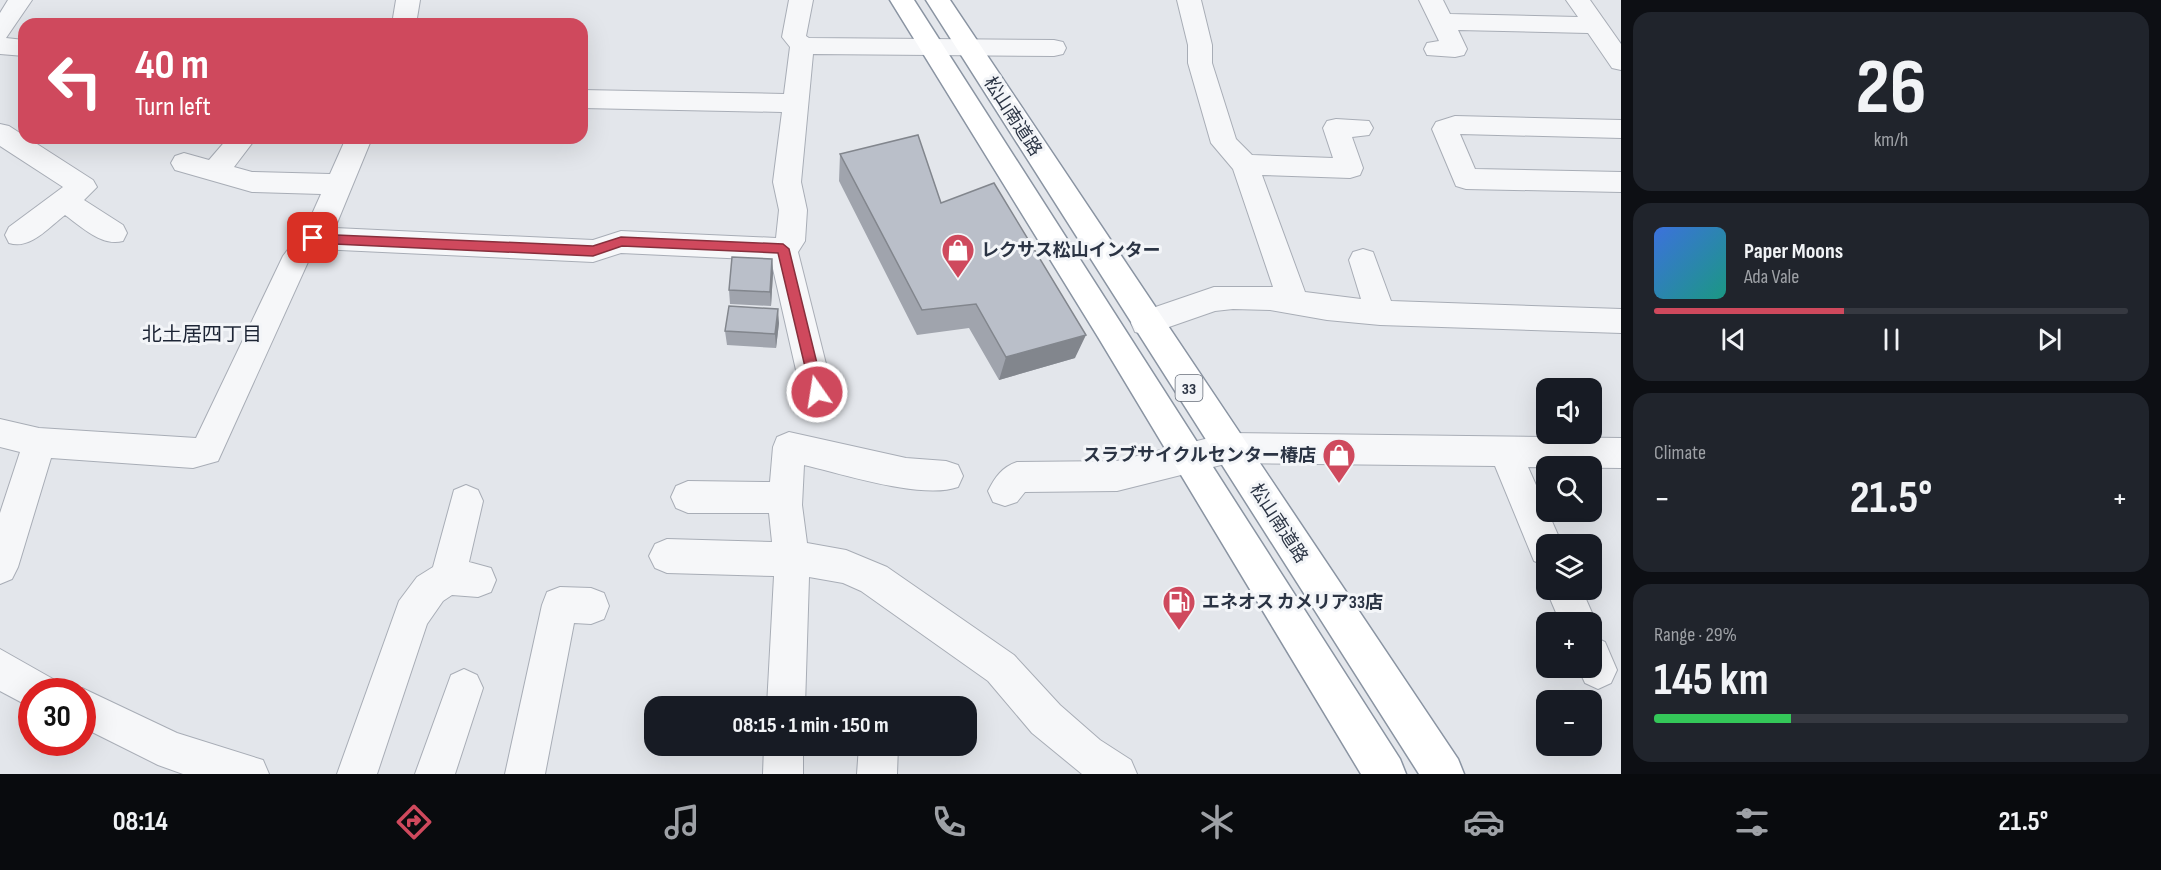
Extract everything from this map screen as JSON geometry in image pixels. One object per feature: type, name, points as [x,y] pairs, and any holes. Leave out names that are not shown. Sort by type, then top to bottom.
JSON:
[{"type":"highway","name":"松山南道路","points":[[902,0],[1386,774]]},
{"type":"highway","name":"松山南道路","points":[[938,0],[1146,323],[1443,774]]},
{"type":"street","points":[[0,32],[20,0]]},
{"type":"street","points":[[405,18],[408,0]]},
{"type":"street","points":[[801,0],[794,37],[802,46],[1054,48]]},
{"type":"street","points":[[1189,0],[1200,45],[1200,63],[1224,143],[1245,165],[1293,301]]},
{"type":"street","points":[[1431,0],[1455,49],[1436,49]]},
{"type":"street","points":[[1578,0],[1607,34],[1621,62]]},
{"type":"street","points":[[1442,22],[1607,34]]},
{"type":"street","points":[[0,46],[18,48]]},
{"type":"street","points":[[313,238],[593,251],[621,242],[783,249],[791,241],[793,210],[787,182],[802,46]]},
{"type":"street","points":[[588,99],[796,103]]},
{"type":"street","points":[[1621,129],[1455,125],[1444,129],[1466,179],[1621,183]]},
{"type":"street","points":[[1245,165],[1350,168],[1336,128],[1360,128]]},
{"type":"street","points":[[0,133],[83,187],[19,235]]},
{"type":"street","points":[[214,172],[238,144]]},
{"type":"street","points":[[0,433],[39,443],[193,453],[206,451],[297,256],[320,229],[357,144]]},
{"type":"street","points":[[0,164],[23,148]]},
{"type":"street","points":[[184,164],[252,182],[340,184]]},
{"type":"street","points":[[64,201],[113,233]]},
{"type":"street","points":[[783,249],[817,392]]},
{"type":"street","points":[[1363,260],[1380,313]]},
{"type":"street","points":[[1146,323],[1214,299],[1250,297],[1380,313],[1621,321]]},
{"type":"street","points":[[2,554],[39,443]]},
{"type":"street","points":[[786,696],[792,559],[785,498],[789,447],[906,472],[946,476]]},
{"type":"street","points":[[1005,491],[1017,477],[1118,476],[1229,448],[1621,453]]},
{"type":"street","points":[[1505,451],[1540,534]]},
{"type":"street","points":[[688,497],[785,498]]},
{"type":"street","points":[[357,774],[412,614],[430,589],[463,579],[466,501]]},
{"type":"street","points":[[667,556],[827,562],[874,579],[1001,668],[1046,719],[1086,754],[1117,774]]},
{"type":"street","points":[[525,774],[560,605],[591,606]]},
{"type":"street","points":[[0,668],[18,681]]},
{"type":"street","points":[[435,774],[464,688]]},
{"type":"street","points":[[96,716],[168,763],[249,774]]},
{"type":"street","points":[[783,774],[784,756]]},
{"type":"street","points":[[877,774],[878,756]]},
{"type":"building","name":"レクサス松山インター","points":[[918,135],[941,203],[994,183],[1086,335],[1006,357],[976,304],[922,310],[840,154]]},
{"type":"building","points":[[732,257],[772,259],[770,292],[729,290]]},
{"type":"building","points":[[729,306],[778,309],[775,334],[725,331]]},
{"type":"place","name":"レクサス松山インター","points":[[958,279]]},
{"type":"place","name":"スラブサイクルセンター椿店","points":[[1339,484]]},
{"type":"place","name":"エネオス カメリア33店","points":[[1179,631]]},
{"type":"district","name":"北土居四丁目","points":[[202,334]]},
{"type":"route","points":[[313,238],[593,251],[621,242],[783,249],[817,392]]}]
